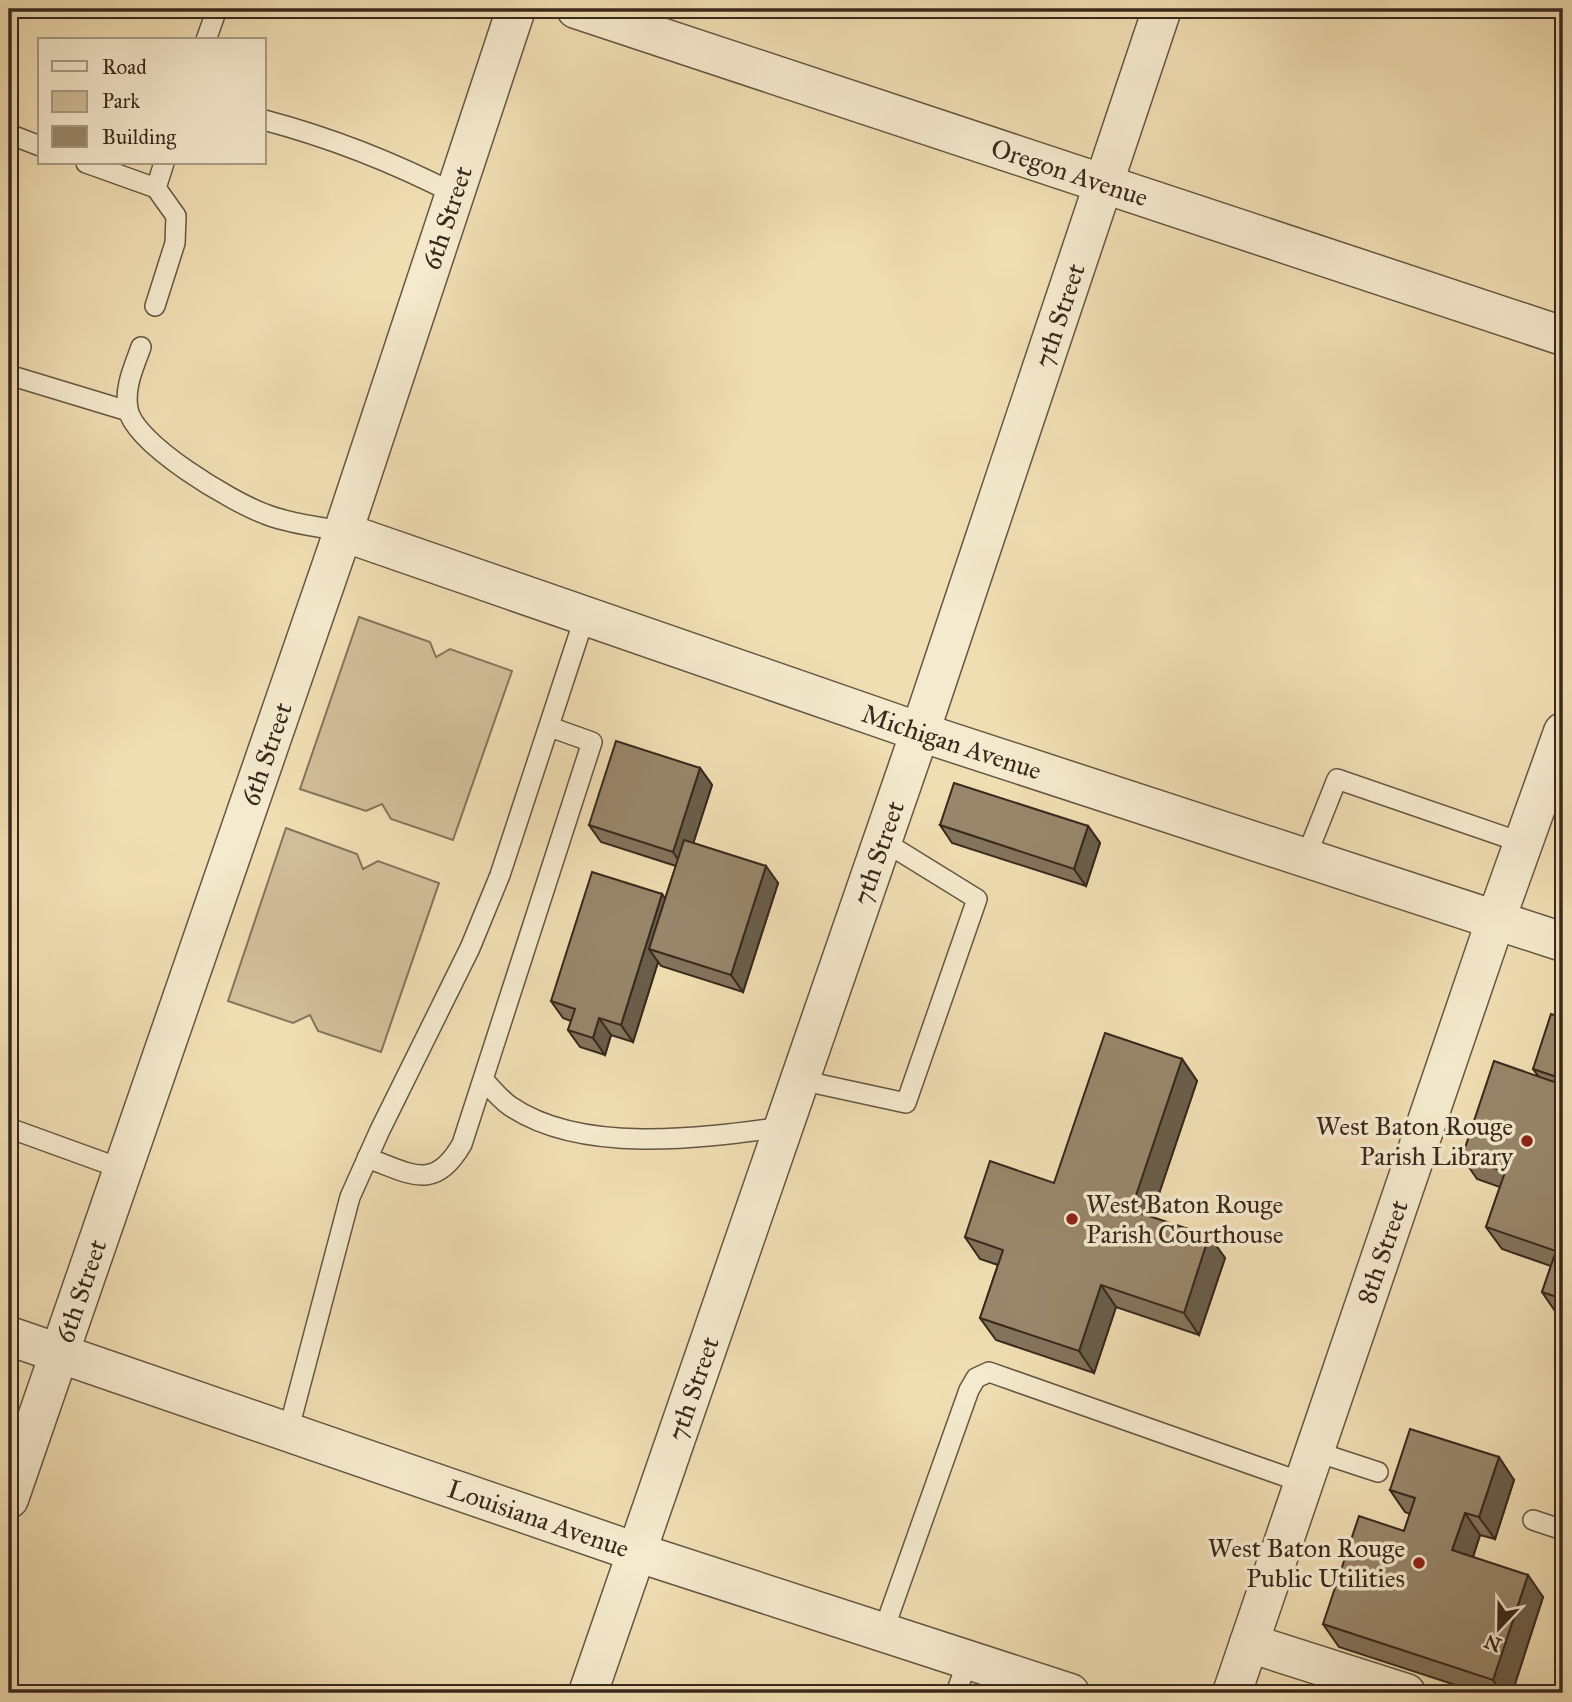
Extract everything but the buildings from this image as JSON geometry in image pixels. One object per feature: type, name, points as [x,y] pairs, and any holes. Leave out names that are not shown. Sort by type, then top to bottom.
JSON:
[{"type":"street","name":"6th Street","points":[[9,1499],[343,532],[516,9]]},
{"type":"street","name":"Oregon Avenue","points":[[576,9],[1563,336]]},
{"type":"street","name":"7th Street","points":[[588,1693],[883,841],[1105,186],[1162,9]]},
{"type":"street","name":"Michigan Avenue","points":[[343,532],[920,732],[1563,942]]},
{"type":"street","name":"8th Street","points":[[1232,1693],[1496,919],[1563,732]]},
{"type":"street","name":"Louisiana Avenue","points":[[9,1336],[636,1552],[883,1632],[962,1677],[1070,1693]]},
{"type":"street","points":[[1249,1643],[1406,1693]]},
{"type":"lane","points":[[207,38],[217,9]]},
{"type":"lane","points":[[266,121],[323,135],[401,166],[455,194]]},
{"type":"lane","points":[[9,134],[38,145]]},
{"type":"lane","points":[[89,164],[156,188],[176,216],[175,243],[155,306]]},
{"type":"lane","points":[[156,188],[164,164]]},
{"type":"lane","points":[[141,347],[127,387],[128,411],[154,445],[207,486],[266,515],[343,532]]},
{"type":"lane","points":[[9,375],[128,411]]},
{"type":"lane","points":[[288,1432],[350,1197],[470,948],[522,813],[585,616]]},
{"type":"lane","points":[[367,1158],[414,1174],[433,1175],[449,1166],[462,1144],[592,742],[550,727]]},
{"type":"lane","points":[[1306,857],[1337,779],[1523,843]]},
{"type":"lane","points":[[800,1080],[906,1102],[977,899],[883,841]]},
{"type":"lane","points":[[483,1079],[509,1106],[550,1124],[593,1136],[641,1140],[699,1139],[783,1127]]},
{"type":"lane","points":[[9,1128],[122,1169]]},
{"type":"lane","points":[[883,1632],[969,1390],[976,1378],[989,1372],[1309,1467],[1378,1472]]},
{"type":"lane","points":[[1533,1520],[1563,1530]]},
{"type":"green space","points":[[359,617],[430,642],[436,657],[450,649],[512,671],[453,840],[391,819],[382,804],[366,811],[300,789]]},
{"type":"green space","points":[[286,828],[357,854],[363,869],[378,861],[439,883],[381,1052],[318,1031],[310,1015],[293,1023],[228,1001]]},
{"type":"place","name":"West Baton Rouge Parish Library","points":[[1527,1141]]},
{"type":"place","name":"West Baton Rouge Parish Courthouse","points":[[1072,1219]]},
{"type":"place","name":"West Baton Rouge Public Utilities","points":[[1419,1563]]}]
